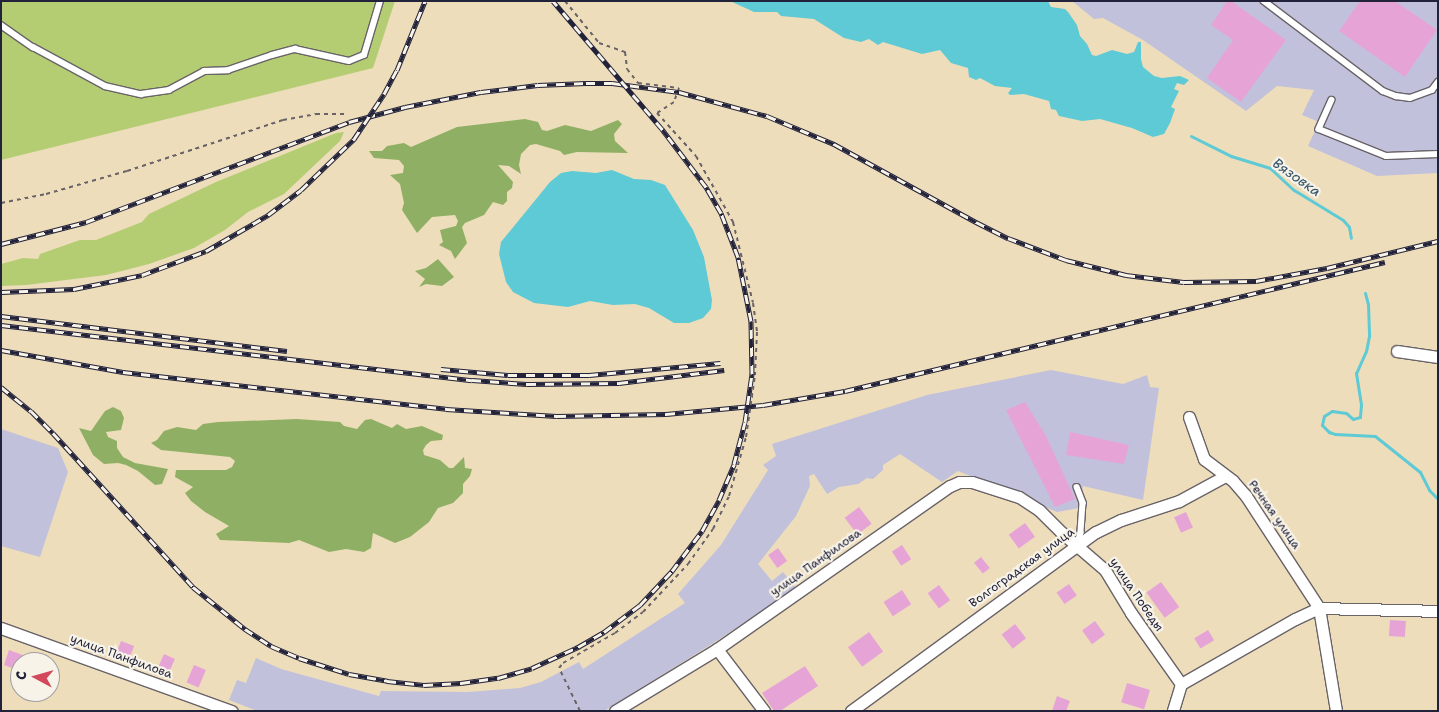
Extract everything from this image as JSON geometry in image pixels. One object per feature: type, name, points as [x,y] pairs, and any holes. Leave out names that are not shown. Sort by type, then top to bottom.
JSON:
[{"type":"street","points":[[1397,351],[1438,356]]},
{"type":"street","name":"Речная улица","points":[[1189,417],[1204,459],[1246,496],[1319,608],[1336,711]]},
{"type":"street","name":"Волгоградская улица","points":[[850,711],[1108,525],[1179,502],[1225,476]]},
{"type":"street","name":"улица Панфилова","points":[[615,711],[717,649],[950,486],[959,482],[972,482],[1019,497],[1039,510]]},
{"type":"street","name":"улица Победы","points":[[1039,510],[1105,570],[1131,613],[1181,684]]},
{"type":"street","points":[[1173,711],[1181,684],[1295,619],[1319,608],[1438,611]]},
{"type":"street","name":"улица Панфилова","points":[[1,628],[230,711]]},
{"type":"street","points":[[717,649],[764,711]]},
{"type":"lane","points":[[1,25],[33,47],[105,86],[141,94],[169,90],[204,72],[228,70],[295,49],[349,61],[364,55],[380,1]]},
{"type":"lane","points":[[1264,1],[1384,91],[1396,96],[1410,98],[1432,90],[1438,82]]},
{"type":"lane","points":[[1332,100],[1319,129],[1386,156],[1438,154]]},
{"type":"lane","points":[[1077,487],[1084,503],[1082,533],[1078,545]]},
{"type":"path","points":[[565,1],[599,43],[625,52],[627,70],[638,83],[679,88],[674,102],[657,113],[696,156],[732,222],[749,283],[757,345],[755,375],[746,437],[729,496],[713,529],[688,564],[643,612],[615,633],[563,663],[559,668],[580,711]]},
{"type":"path","points":[[1,203],[46,194],[126,171],[283,120],[316,114],[348,114]]},
{"type":"shaded area","points":[[1072,1],[1438,1],[1438,173],[1377,176],[1308,146],[1319,122],[1302,115],[1314,90],[1277,86],[1246,111],[1143,40],[1103,18],[1094,19]]},
{"type":"shaded area","points":[[1051,370],[1123,384],[1147,375],[1150,387],[1159,388],[1143,500],[1083,486],[1079,508],[1057,512],[958,471],[942,482],[900,454],[883,465],[883,470],[873,479],[867,478],[858,484],[839,487],[827,494],[814,474],[809,476],[810,486],[796,516],[758,564],[772,581],[783,572],[796,588],[715,642],[604,711],[257,711],[229,700],[237,680],[246,683],[256,658],[281,669],[379,696],[381,691],[468,692],[520,688],[541,682],[579,662],[583,669],[685,603],[678,594],[721,545],[768,470],[763,465],[776,456],[772,444],[927,395]]},
{"type":"shaded area","points":[[1,429],[58,448],[68,472],[40,557],[1,546]]},
{"type":"green space","points":[[1,1],[395,1],[373,68],[1,160]]},
{"type":"green space","points":[[525,119],[538,122],[542,130],[547,131],[565,125],[591,131],[618,120],[622,124],[614,134],[615,141],[628,153],[577,152],[564,155],[560,151],[536,144],[530,145],[521,154],[519,165],[521,174],[509,166],[498,165],[513,182],[512,188],[507,192],[507,201],[503,205],[493,202],[484,215],[465,223],[462,227],[467,243],[455,259],[451,251],[439,245],[443,242],[440,230],[456,226],[458,221],[455,215],[432,217],[417,233],[402,210],[404,203],[400,184],[390,175],[403,173],[404,166],[399,160],[374,158],[369,151],[382,151],[387,146],[404,143],[411,147],[457,127]]},
{"type":"green space","points":[[344,132],[340,141],[284,194],[248,212],[225,230],[194,248],[149,264],[106,275],[26,285],[1,286],[1,264],[23,258],[38,259],[40,254],[80,240],[96,240],[142,222],[149,214],[216,182],[336,133]]},
{"type":"green space","points":[[438,259],[454,277],[442,286],[426,284],[419,287],[425,279],[415,271],[426,268]]},
{"type":"green space","points":[[113,407],[121,411],[124,418],[121,430],[106,432],[108,437],[117,441],[117,448],[123,457],[135,463],[168,469],[162,484],[155,485],[138,471],[126,465],[118,463],[104,464],[93,455],[79,428],[91,431],[105,411]]},
{"type":"green space","points":[[297,419],[340,422],[344,426],[357,429],[365,420],[371,419],[392,428],[397,424],[406,429],[422,426],[443,435],[442,440],[431,441],[426,445],[423,450],[424,455],[440,460],[449,468],[453,468],[464,457],[465,468],[472,469],[470,476],[463,484],[463,493],[453,503],[438,508],[429,522],[410,537],[395,543],[373,533],[371,548],[364,552],[346,549],[329,552],[299,540],[289,543],[220,540],[216,534],[229,526],[191,501],[185,493],[193,487],[175,477],[176,470],[226,470],[232,467],[235,461],[230,457],[161,450],[151,443],[157,440],[164,431],[177,427],[196,430],[203,424],[218,422]]},
{"type":"water","points":[[730,1],[1048,1],[1051,7],[1065,9],[1068,12],[1077,25],[1080,36],[1087,44],[1092,55],[1096,56],[1112,50],[1127,54],[1134,52],[1138,42],[1141,42],[1143,67],[1154,76],[1162,78],[1180,76],[1189,80],[1184,85],[1177,83],[1174,89],[1179,91],[1171,107],[1175,109],[1170,123],[1164,134],[1153,137],[1132,128],[1100,119],[1082,121],[1059,116],[1056,110],[1051,109],[1049,101],[1024,94],[1010,95],[1008,93],[1012,88],[995,86],[980,78],[976,80],[969,77],[968,68],[951,63],[940,50],[922,54],[883,42],[878,45],[869,39],[861,42],[844,38],[814,19],[781,16],[777,12],[754,12]]},
{"type":"water","points":[[612,170],[634,179],[651,180],[665,185],[693,230],[704,257],[712,300],[711,309],[703,318],[689,323],[674,323],[649,308],[635,304],[613,305],[590,301],[568,307],[534,303],[513,292],[506,282],[499,254],[501,242],[550,182],[561,173],[572,171],[596,173]]},
{"type":"building","points":[[1227,1],[1231,1],[1286,40],[1241,102],[1207,78],[1233,40],[1211,25]]},
{"type":"building","points":[[1360,1],[1395,1],[1437,30],[1405,77],[1339,31]]},
{"type":"building","points":[[1025,402],[1046,436],[1075,499],[1055,507],[1006,410]]},
{"type":"building","points":[[1070,432],[1129,445],[1124,464],[1066,455]]},
{"type":"building","points":[[859,507],[872,524],[857,535],[845,518]]},
{"type":"building","points":[[1186,512],[1193,528],[1181,533],[1174,517]]},
{"type":"building","points":[[1025,523],[1035,537],[1019,549],[1009,535]]},
{"type":"building","points":[[902,545],[911,559],[901,566],[892,552]]},
{"type":"building","points":[[778,548],[787,561],[777,568],[768,555]]},
{"type":"building","points":[[981,557],[990,568],[983,574],[974,563]]},
{"type":"building","points":[[1161,582],[1179,607],[1165,618],[1146,593]]},
{"type":"building","points":[[1069,584],[1077,596],[1064,604],[1057,592]]},
{"type":"building","points":[[939,585],[950,600],[939,609],[928,593]]},
{"type":"building","points":[[902,590],[911,604],[893,616],[884,602]]},
{"type":"building","points":[[1390,620],[1406,621],[1405,637],[1389,636]]},
{"type":"building","points":[[1095,621],[1105,635],[1092,644],[1082,630]]},
{"type":"building","points":[[1015,624],[1026,638],[1013,649],[1002,634]]},
{"type":"building","points":[[1208,630],[1214,640],[1200,649],[1194,638]]},
{"type":"building","points":[[869,632],[883,651],[862,667],[848,647]]},
{"type":"building","points":[[121,641],[134,646],[128,661],[115,656]]},
{"type":"building","points":[[9,650],[14,652],[10,652],[10,667],[4,665]]},
{"type":"building","points":[[164,654],[175,659],[168,675],[157,670]]},
{"type":"building","points":[[194,665],[206,670],[199,688],[187,682]]},
{"type":"building","points":[[805,666],[818,686],[780,711],[774,711],[762,693]]},
{"type":"building","points":[[1127,683],[1150,690],[1144,709],[1121,702]]},
{"type":"building","points":[[1057,696],[1070,701],[1066,711],[1052,711]]},
{"type":"waterway","name":"Вязовка","points":[[1191,136],[1231,156],[1270,168],[1294,190],[1343,220],[1349,227],[1351,238]]},
{"type":"waterway","name":"Вязовка","points":[[1365,293],[1368,304],[1369,336],[1366,351],[1356,373],[1361,405],[1360,417],[1353,419],[1346,413],[1332,411],[1324,416],[1322,425],[1329,432],[1335,434],[1375,436],[1420,472],[1429,490],[1438,499]]},
{"type":"railway","points":[[1,292],[74,289],[142,275],[206,251],[268,215],[301,190],[354,139],[384,94],[397,70],[425,1]]},
{"type":"railway","points":[[1,387],[31,411],[53,433],[193,587],[245,629],[271,646],[299,658],[349,674],[387,681],[424,685],[461,683],[498,678],[532,668],[578,647],[604,632],[640,605],[672,571],[702,531],[719,500],[734,464],[745,422],[752,374],[751,321],[738,257],[721,213],[706,187],[662,129],[553,1]]},
{"type":"railway","points":[[1,244],[86,222],[349,122],[405,107],[481,92],[538,85],[586,83],[612,83],[679,92],[767,116],[834,144],[1008,238],[1066,260],[1126,275],[1184,282],[1256,281],[1327,268],[1438,241]]},
{"type":"railway","points":[[1,350],[123,372],[446,409],[557,416],[666,414],[763,405],[845,391],[1385,262]]},
{"type":"railway","points":[[1,316],[287,351]]},
{"type":"railway","points":[[1,325],[472,380],[527,384],[619,383],[724,370]]},
{"type":"railway","points":[[441,369],[508,375],[589,375],[720,363]]}]
